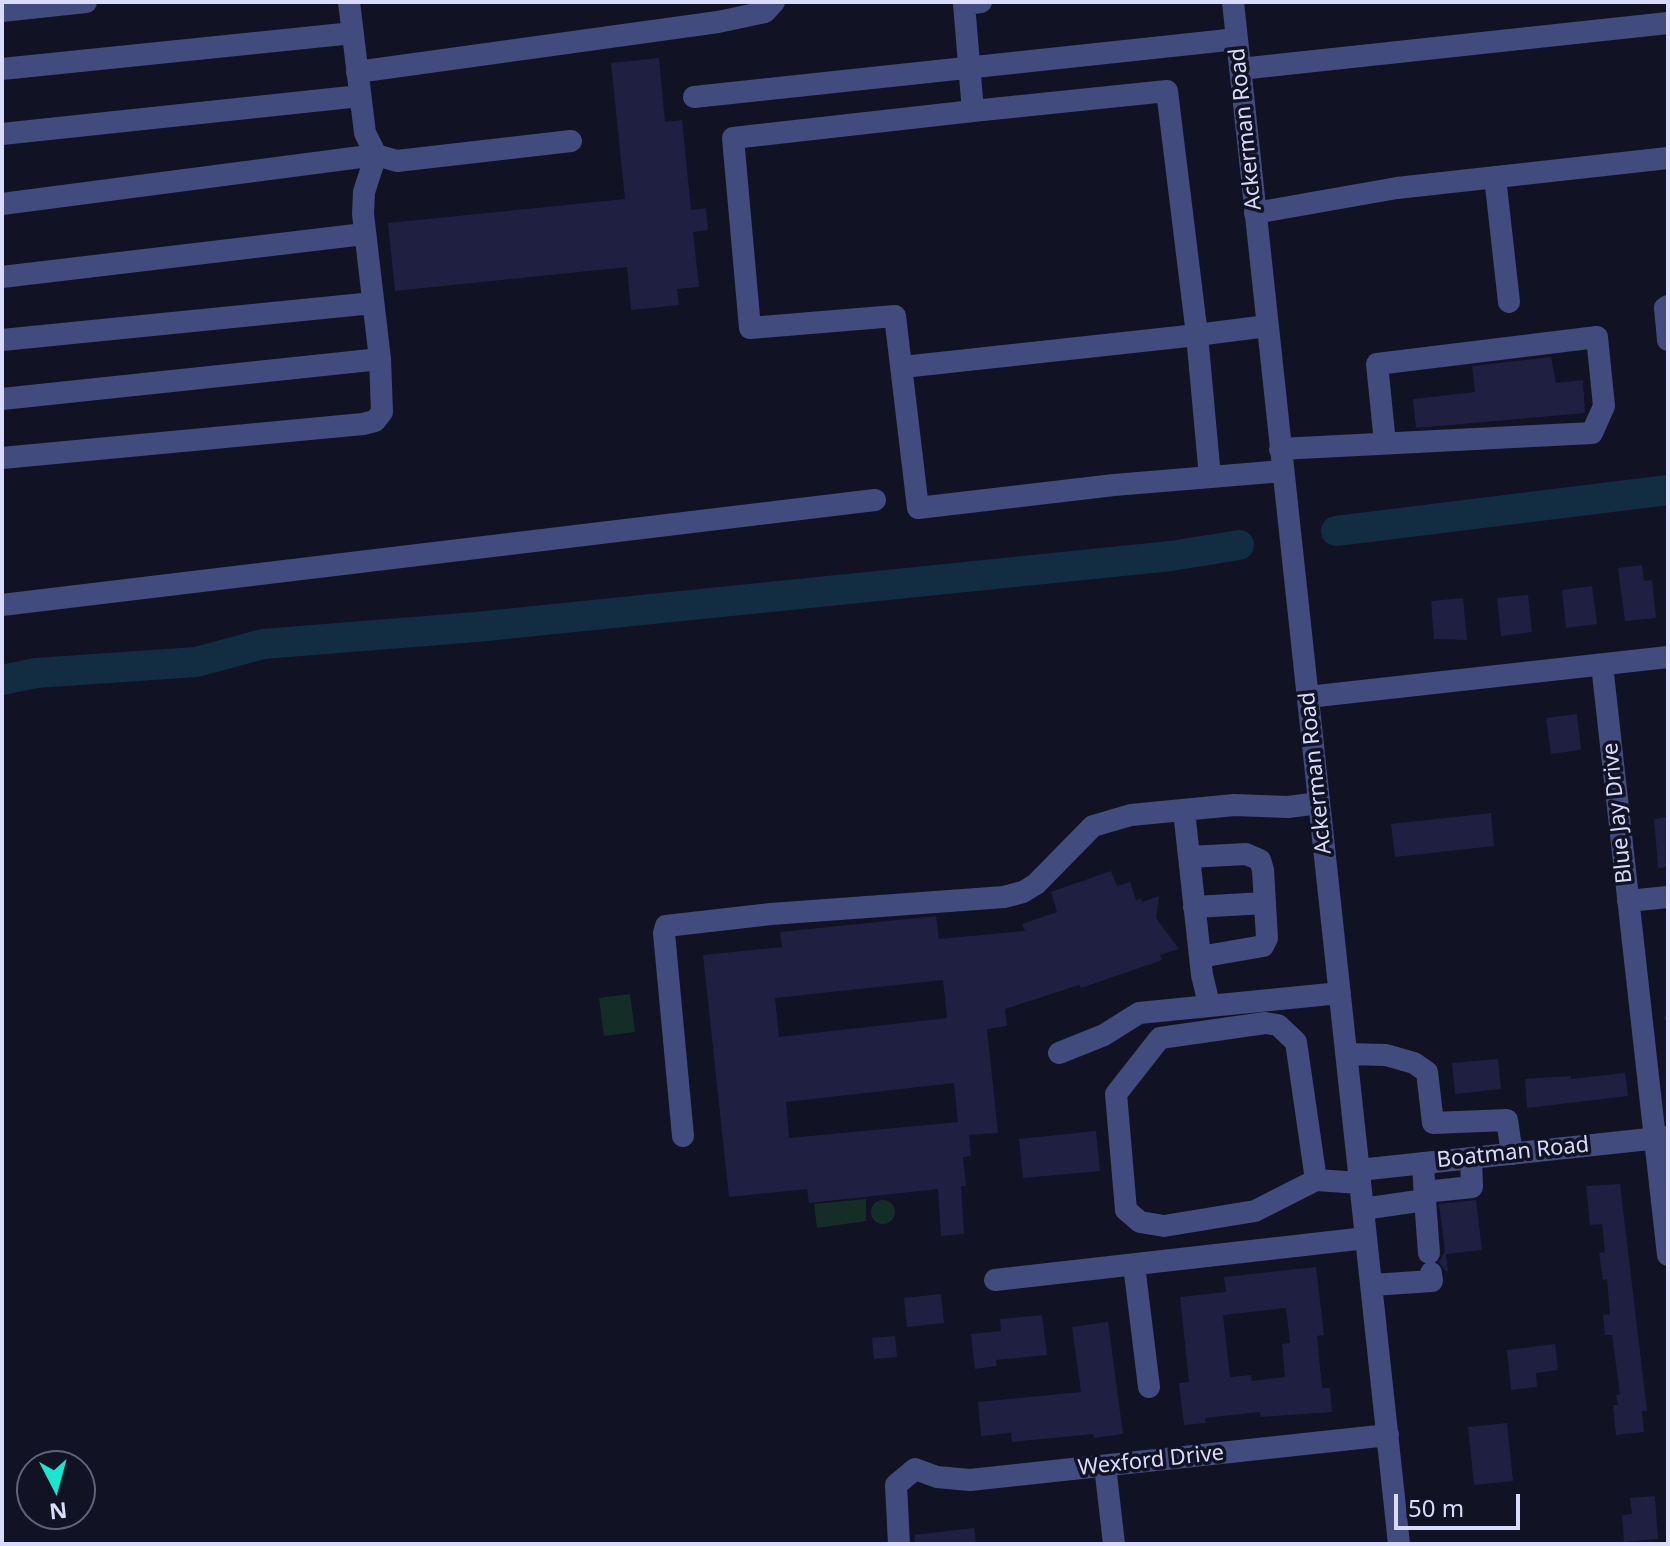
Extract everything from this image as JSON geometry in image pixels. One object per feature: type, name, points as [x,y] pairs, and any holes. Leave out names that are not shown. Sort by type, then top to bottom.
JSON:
[{"type":"street","points":[[2,11],[86,2]]},
{"type":"street","points":[[2,458],[375,421],[382,412],[380,359],[364,234],[364,192],[376,155],[365,133],[349,2]]},
{"type":"street","points":[[357,72],[718,22],[765,12],[774,2]]},
{"type":"street","name":"Ackerman Road","points":[[1233,2],[1399,1544]]},
{"type":"street","points":[[969,3],[973,111]]},
{"type":"street","points":[[1240,69],[1668,23]]},
{"type":"street","points":[[2,69],[353,33]]},
{"type":"street","points":[[694,97],[1237,39]]},
{"type":"street","points":[[1210,477],[1197,335],[1167,91],[733,138],[730,143],[750,328],[895,316],[918,508],[1210,477],[1282,460],[1385,443],[1592,433],[1604,406],[1597,337],[1377,364],[1385,443]]},
{"type":"street","points":[[2,134],[360,96]]},
{"type":"street","points":[[2,204],[376,155],[397,161],[571,141]]},
{"type":"street","points":[[1255,213],[1397,188],[1668,158]]},
{"type":"street","points":[[1495,177],[1509,302]]},
{"type":"street","points":[[2,277],[364,234]]},
{"type":"street","points":[[2,340],[373,303]]},
{"type":"street","points":[[1668,306],[1668,340]]},
{"type":"street","points":[[903,367],[1267,326]]},
{"type":"street","points":[[2,399],[380,359]]},
{"type":"street","points":[[2,605],[875,500]]},
{"type":"street","points":[[1308,697],[1668,657]]},
{"type":"street","name":"Blue Jay Drive","points":[[1602,665],[1628,901],[1662,1138],[1668,1255]]},
{"type":"street","points":[[683,1136],[664,933],[666,926],[771,914],[1004,897],[1036,884],[1093,826],[1131,815],[1234,805],[1288,807],[1319,803]]},
{"type":"street","points":[[1184,811],[1200,957],[1209,1004]]},
{"type":"street","points":[[1189,857],[1246,854],[1260,860],[1265,903],[1267,938],[1263,946],[1200,957]]},
{"type":"street","points":[[1628,901],[1668,897]]},
{"type":"street","points":[[1194,907],[1265,903]]},
{"type":"street","points":[[1059,1053],[1104,1035],[1139,1013],[1340,993]]},
{"type":"street","points":[[1265,1023],[1278,1025],[1296,1042],[1316,1180],[1255,1211],[1164,1226],[1140,1222],[1126,1210],[1116,1094],[1149,1047],[1160,1038],[1265,1023]]},
{"type":"street","points":[[1346,1054],[1386,1055],[1414,1063],[1427,1072],[1433,1123],[1507,1120],[1512,1154]]},
{"type":"street","name":"Boatman Road","points":[[1316,1180],[1360,1177],[1423,1163],[1662,1138]]},
{"type":"street","points":[[1363,1209],[1472,1187],[1471,1158]]},
{"type":"street","points":[[1372,1285],[1432,1281],[1423,1163]]},
{"type":"street","points":[[995,1280],[1366,1238]]},
{"type":"street","points":[[1134,1265],[1149,1387]]},
{"type":"street","name":"Wexford Drive","points":[[899,1544],[896,1485],[915,1469],[958,1480],[1388,1435]]},
{"type":"street","points":[[1105,1466],[1114,1544]]},
{"type":"green space","points":[[630,994],[635,1032],[604,1036],[599,998]]},
{"type":"green space","points":[[866,1199],[866,1221],[817,1228],[814,1204]]},
{"type":"green space","points":[[883,1200],[891,1204],[895,1212],[891,1220],[883,1224],[875,1220],[871,1212],[875,1204]]},
{"type":"building","points":[[659,58],[665,122],[682,120],[691,210],[706,208],[708,230],[693,232],[699,287],[677,289],[679,305],[631,310],[627,267],[395,291],[388,223],[625,199],[611,63]]},
{"type":"building","points":[[1551,357],[1556,383],[1583,380],[1585,413],[1416,428],[1413,399],[1475,392],[1472,366]]},
{"type":"building","points":[[1642,565],[1644,581],[1652,580],[1656,618],[1625,621],[1618,568]]},
{"type":"building","points":[[1592,586],[1597,624],[1566,628],[1562,590]]},
{"type":"building","points":[[1528,595],[1532,632],[1501,636],[1497,598]]},
{"type":"building","points":[[1463,598],[1467,640],[1434,639],[1431,601]]},
{"type":"building","points":[[1577,714],[1581,750],[1551,754],[1546,718]]},
{"type":"building","points":[[1491,813],[1494,846],[1395,857],[1391,824]]},
{"type":"building","points":[[1668,817],[1668,867],[1658,868],[1654,819]]},
{"type":"building","points":[[1111,871],[1117,886],[1130,882],[1136,900],[1141,898],[1142,902],[1159,896],[1156,918],[1179,949],[1160,955],[1162,960],[1081,988],[1079,985],[1005,1009],[1007,1026],[987,1029],[998,1133],[969,1135],[971,1156],[963,1157],[966,1186],[961,1186],[964,1234],[941,1236],[938,1189],[809,1203],[807,1189],[729,1197],[703,955],[782,947],[780,932],[936,916],[939,939],[1025,931],[1022,924],[1057,912],[1051,892]],"holes":[[[943,980],[947,1018],[779,1037],[775,998]],[[954,1083],[958,1122],[789,1138],[786,1102]]]},
{"type":"building","points":[[1498,1059],[1501,1089],[1455,1094],[1452,1063]]},
{"type":"building","points":[[1625,1073],[1628,1096],[1527,1108],[1525,1079],[1571,1076],[1571,1079]]},
{"type":"building","points":[[1096,1131],[1100,1171],[1023,1178],[1019,1139]]},
{"type":"building","points":[[1620,1184],[1647,1411],[1642,1411],[1644,1432],[1616,1435],[1613,1405],[1618,1405],[1616,1395],[1620,1394],[1612,1335],[1605,1335],[1603,1315],[1610,1314],[1607,1279],[1603,1280],[1599,1253],[1605,1252],[1602,1224],[1590,1225],[1586,1186]]},
{"type":"building","points":[[1476,1200],[1482,1250],[1446,1254],[1448,1271],[1445,1271],[1439,1262],[1445,1251],[1439,1204]]},
{"type":"building","points":[[1316,1267],[1324,1335],[1317,1336],[1322,1388],[1330,1388],[1332,1412],[1261,1417],[1260,1412],[1205,1418],[1206,1423],[1184,1425],[1179,1383],[1189,1382],[1180,1297],[1226,1292],[1224,1277]],"holes":[[[1286,1308],[1290,1343],[1282,1344],[1285,1377],[1252,1381],[1251,1375],[1230,1377],[1223,1315]]]},
{"type":"building","points":[[941,1294],[944,1323],[907,1327],[904,1298]]},
{"type":"building","points":[[1042,1315],[1047,1355],[996,1360],[997,1366],[975,1369],[971,1334],[1001,1331],[1000,1319]]},
{"type":"building","points":[[1108,1322],[1123,1434],[1012,1442],[1011,1433],[981,1436],[978,1402],[1081,1392],[1072,1327]]},
{"type":"building","points":[[895,1336],[897,1357],[874,1359],[872,1338]]},
{"type":"building","points":[[1555,1344],[1558,1370],[1536,1373],[1537,1387],[1511,1390],[1507,1350]]},
{"type":"building","points":[[1507,1423],[1513,1481],[1474,1485],[1468,1427]]},
{"type":"building","points":[[1655,1496],[1658,1539],[1624,1542],[1622,1515],[1632,1514],[1630,1498]]},
{"type":"building","points":[[974,1528],[976,1544],[915,1544],[914,1535]]},
{"type":"waterway","points":[[1336,531],[1668,490]]},
{"type":"waterway","points":[[2,680],[36,673],[196,662],[263,644],[476,627],[1171,556],[1239,545]]}]
